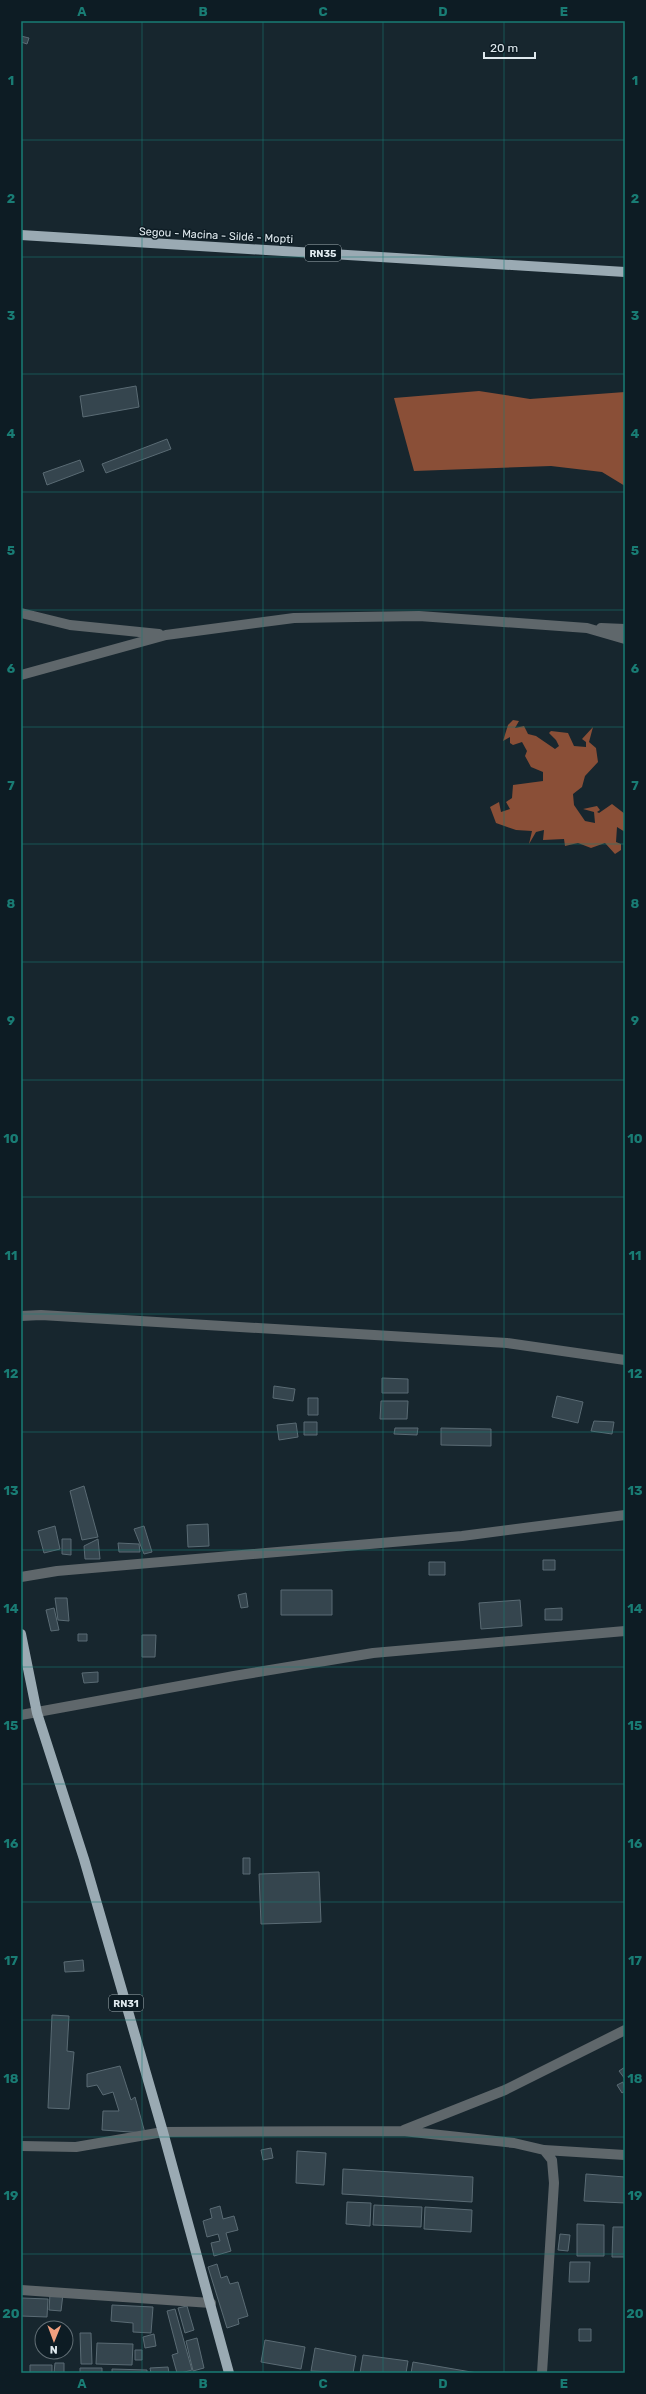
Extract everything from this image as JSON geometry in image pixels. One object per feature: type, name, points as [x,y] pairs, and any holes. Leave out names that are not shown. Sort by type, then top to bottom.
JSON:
[{"type":"main road","name":"Segou - Macina - Sildé - Mopti","points":[[21,235],[625,272]]},
{"type":"main road","name":"RN31","points":[[21,1634],[37,1713],[84,1859],[163,2132],[229,2373]]},
{"type":"street","points":[[21,613],[70,625],[166,635]]},
{"type":"street","points":[[21,675],[166,635],[294,618],[404,616],[587,628],[625,629]]},
{"type":"street","points":[[587,628],[625,639]]},
{"type":"street","points":[[21,1316],[41,1315],[507,1343],[625,1360]]},
{"type":"street","points":[[21,1577],[57,1570],[462,1536],[625,1515]]},
{"type":"street","points":[[21,1715],[374,1652],[625,1631]]},
{"type":"street","points":[[403,2131],[505,2090],[625,2030]]},
{"type":"street","points":[[21,2146],[76,2147],[163,2132],[403,2131],[514,2143],[544,2150],[625,2155]]},
{"type":"street","points":[[542,2373],[554,2183],[552,2160],[544,2150]]},
{"type":"street","points":[[21,2290],[211,2303]]},
{"type":"shaded area","points":[[479,391],[530,399],[625,392],[625,486],[602,472],[551,466],[414,471],[394,398]]},
{"type":"shaded area","points":[[513,720],[519,721],[515,728],[524,726],[528,734],[536,736],[555,749],[559,746],[556,740],[549,733],[551,731],[568,733],[574,746],[586,747],[586,742],[582,739],[593,727],[589,742],[596,748],[598,762],[585,776],[582,787],[573,794],[574,805],[585,821],[595,823],[594,812],[583,809],[597,806],[600,810],[597,812],[599,813],[612,804],[625,814],[625,832],[617,827],[616,842],[621,844],[621,850],[615,854],[605,843],[591,848],[578,843],[565,846],[564,839],[543,840],[544,830],[536,832],[529,844],[532,831],[516,830],[496,823],[490,807],[499,802],[501,812],[510,809],[506,802],[512,798],[513,785],[543,781],[543,772],[531,767],[525,756],[527,751],[522,742],[513,745],[510,743],[510,737],[503,741],[508,725]]},
{"type":"building","points":[[21,36],[29,38],[27,44],[21,42]]},
{"type":"building","points":[[136,386],[139,407],[83,417],[80,396]]},
{"type":"building","points":[[167,439],[171,449],[106,473],[102,464]]},
{"type":"building","points":[[80,460],[84,471],[47,485],[43,473]]},
{"type":"building","points":[[382,1378],[408,1379],[408,1393],[382,1393]]},
{"type":"building","points":[[274,1386],[295,1389],[293,1401],[273,1398]]},
{"type":"building","points":[[557,1396],[583,1402],[578,1423],[552,1417]]},
{"type":"building","points":[[308,1398],[318,1398],[318,1415],[308,1415]]},
{"type":"building","points":[[381,1401],[408,1401],[407,1419],[380,1419]]},
{"type":"building","points":[[594,1421],[614,1422],[612,1434],[591,1431]]},
{"type":"building","points":[[304,1422],[317,1422],[317,1435],[304,1435]]},
{"type":"building","points":[[296,1423],[298,1437],[279,1440],[277,1425]]},
{"type":"building","points":[[395,1428],[418,1428],[417,1435],[394,1434]]},
{"type":"building","points":[[441,1428],[491,1429],[491,1446],[441,1445]]},
{"type":"building","points":[[84,1486],[98,1537],[82,1540],[70,1491]]},
{"type":"building","points":[[208,1524],[209,1546],[188,1547],[187,1525]]},
{"type":"building","points":[[55,1526],[60,1549],[44,1553],[38,1531]]},
{"type":"building","points":[[144,1526],[152,1552],[144,1554],[134,1529]]},
{"type":"building","points":[[62,1539],[71,1539],[71,1555],[62,1554]]},
{"type":"building","points":[[98,1539],[100,1559],[85,1559],[84,1546]]},
{"type":"building","points":[[118,1543],[139,1544],[140,1552],[119,1552]]},
{"type":"building","points":[[543,1560],[555,1560],[555,1570],[543,1570]]},
{"type":"building","points":[[429,1562],[445,1562],[445,1575],[429,1575]]},
{"type":"building","points":[[281,1590],[332,1590],[332,1615],[281,1615]]},
{"type":"building","points":[[246,1593],[248,1607],[241,1608],[238,1595]]},
{"type":"building","points":[[55,1598],[67,1598],[69,1621],[58,1620]]},
{"type":"building","points":[[520,1600],[522,1626],[481,1629],[479,1603]]},
{"type":"building","points":[[54,1608],[59,1630],[51,1631],[46,1610]]},
{"type":"building","points":[[562,1608],[562,1620],[545,1620],[545,1609]]},
{"type":"building","points":[[78,1634],[87,1634],[87,1641],[78,1641]]},
{"type":"building","points":[[142,1635],[156,1635],[155,1657],[142,1657]]},
{"type":"building","points":[[98,1672],[98,1682],[84,1683],[82,1673]]},
{"type":"building","points":[[243,1858],[250,1858],[250,1874],[243,1874]]},
{"type":"building","points":[[319,1872],[321,1922],[261,1924],[259,1874]]},
{"type":"building","points":[[83,1960],[84,1971],[65,1972],[64,1962]]},
{"type":"building","points":[[52,2015],[69,2016],[67,2051],[74,2052],[69,2109],[48,2108]]},
{"type":"building","points":[[120,2066],[131,2100],[135,2097],[145,2133],[102,2130],[103,2111],[119,2111],[113,2092],[103,2095],[97,2085],[87,2087],[87,2074]]},
{"type":"building","points":[[625,2067],[625,2079],[619,2071]]},
{"type":"building","points":[[623,2082],[625,2091],[622,2093],[617,2085]]},
{"type":"building","points":[[271,2148],[273,2158],[263,2160],[261,2150]]},
{"type":"building","points":[[297,2151],[326,2153],[324,2185],[296,2183]]},
{"type":"building","points":[[343,2169],[473,2177],[472,2202],[342,2194]]},
{"type":"building","points":[[586,2174],[625,2177],[625,2203],[584,2201]]},
{"type":"building","points":[[347,2202],[371,2203],[370,2226],[346,2224]]},
{"type":"building","points":[[374,2205],[422,2207],[421,2227],[373,2225]]},
{"type":"building","points":[[220,2206],[223,2219],[234,2216],[238,2230],[226,2233],[231,2251],[214,2256],[211,2243],[220,2241],[218,2234],[207,2237],[203,2221],[212,2218],[210,2209]]},
{"type":"building","points":[[425,2207],[472,2210],[471,2232],[424,2229]]},
{"type":"building","points":[[577,2224],[604,2225],[604,2256],[577,2256]]},
{"type":"building","points":[[613,2227],[625,2227],[625,2257],[612,2257]]},
{"type":"building","points":[[560,2234],[570,2235],[568,2251],[558,2250]]},
{"type":"building","points":[[570,2262],[590,2262],[589,2282],[569,2282]]},
{"type":"building","points":[[217,2264],[221,2278],[227,2276],[230,2284],[238,2282],[248,2316],[238,2319],[239,2324],[227,2328],[208,2267]]},
{"type":"building","points":[[50,2294],[63,2294],[61,2311],[49,2310]]},
{"type":"building","points":[[22,2298],[48,2299],[47,2317],[21,2316]]},
{"type":"building","points":[[112,2305],[153,2307],[151,2333],[133,2332],[133,2323],[111,2321]]},
{"type":"building","points":[[187,2306],[194,2330],[185,2333],[178,2308]]},
{"type":"building","points":[[175,2309],[192,2370],[181,2373],[177,2373],[172,2355],[178,2353],[167,2311]]},
{"type":"building","points":[[579,2329],[591,2329],[591,2341],[579,2341]]},
{"type":"building","points":[[80,2333],[91,2333],[92,2364],[81,2364]]},
{"type":"building","points":[[154,2334],[156,2346],[145,2348],[143,2337]]},
{"type":"building","points":[[197,2338],[204,2368],[193,2371],[186,2341]]},
{"type":"building","points":[[265,2340],[305,2347],[301,2369],[261,2362]]},
{"type":"building","points":[[97,2343],[133,2344],[132,2365],[96,2364]]},
{"type":"building","points":[[315,2348],[356,2356],[353,2373],[311,2371]]},
{"type":"building","points":[[135,2350],[142,2350],[142,2360],[135,2360]]},
{"type":"building","points":[[363,2355],[408,2361],[406,2373],[360,2373]]},
{"type":"building","points":[[413,2362],[477,2373],[411,2373]]},
{"type":"building","points":[[55,2363],[64,2363],[64,2373],[54,2373]]},
{"type":"building","points":[[30,2365],[52,2365],[52,2373],[30,2373]]},
{"type":"building","points":[[168,2367],[169,2373],[151,2373],[150,2368]]},
{"type":"building","points":[[80,2368],[102,2368],[102,2373],[80,2373]]},
{"type":"building","points":[[112,2369],[147,2370],[147,2373],[112,2373]]}]
